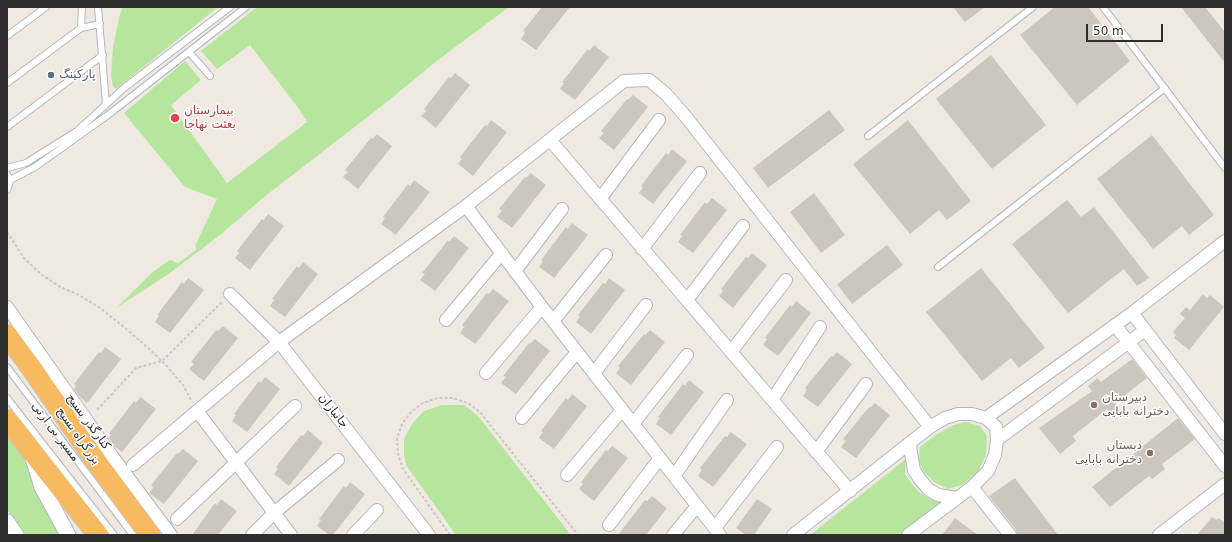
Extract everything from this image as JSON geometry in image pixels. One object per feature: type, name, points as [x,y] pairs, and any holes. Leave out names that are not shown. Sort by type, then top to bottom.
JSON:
[{"type":"highway","name":"بزرگراه بسیج","points":[[7,336],[150,535]]},
{"type":"highway","points":[[7,420],[98,535]]},
{"type":"street","points":[[133,465],[279,342],[466,206],[624,81],[649,80],[666,94],[686,117],[930,428]]},
{"type":"street","points":[[600,199],[659,120]]},
{"type":"street","points":[[550,140],[850,491]]},
{"type":"street","points":[[642,248],[700,173]]},
{"type":"street","points":[[466,206],[542,307],[718,531],[777,447]]},
{"type":"street","points":[[515,271],[562,209]]},
{"type":"street","points":[[687,300],[743,226]]},
{"type":"street","points":[[986,418],[1132,313],[1225,241]]},
{"type":"street","points":[[446,320],[502,253]]},
{"type":"street","points":[[553,321],[606,255]]},
{"type":"street","points":[[731,352],[786,280]]},
{"type":"street","name":"جانبازان","points":[[230,294],[279,342],[429,535]]},
{"type":"street","points":[[594,374],[646,305]]},
{"type":"street","name":"کنارگذر بسیج","points":[[7,307],[112,456],[171,535]]},
{"type":"street","points":[[486,372],[542,307]]},
{"type":"street","points":[[1132,313],[1225,434]]},
{"type":"street","points":[[1115,325],[1225,466]]},
{"type":"street","points":[[772,400],[820,327]]},
{"type":"street","points":[[997,440],[1145,330]]},
{"type":"street","points":[[522,418],[577,352]]},
{"type":"street","points":[[633,424],[687,355]]},
{"type":"street","points":[[816,452],[866,384]]},
{"type":"street","points":[[674,476],[727,400]]},
{"type":"street","points":[[177,519],[295,406]]},
{"type":"street","points":[[567,475],[622,410]]},
{"type":"street","points":[[197,411],[291,535]]},
{"type":"street","points":[[793,535],[910,443],[945,418],[958,414],[972,414],[986,418],[996,427],[997,440],[995,455],[988,471],[972,487],[908,535]]},
{"type":"street","points":[[910,443],[914,470],[928,489],[938,495],[957,498]]},
{"type":"street","points":[[31,451],[42,487],[68,535]]},
{"type":"street","points":[[609,525],[660,458]]},
{"type":"street","points":[[252,535],[274,513],[338,460]]},
{"type":"street","points":[[1159,535],[1225,484]]},
{"type":"street","points":[[972,487],[1010,535]]},
{"type":"street","points":[[673,535],[698,506]]},
{"type":"street","points":[[353,535],[377,510]]},
{"type":"street","points":[[7,522],[16,535]]},
{"type":"lane","points":[[7,36],[46,7]]},
{"type":"lane","points":[[81,28],[82,7]]},
{"type":"lane","points":[[98,7],[106,104]]},
{"type":"lane","points":[[7,168],[26,163],[77,131],[124,88],[230,7]]},
{"type":"lane","points":[[10,180],[35,167],[108,115],[246,7]]},
{"type":"lane","points":[[868,136],[1033,7]]},
{"type":"lane","points":[[1103,7],[1225,168]]},
{"type":"lane","points":[[7,83],[81,28],[100,24]]},
{"type":"lane","points":[[189,52],[210,76]]},
{"type":"lane","points":[[7,127],[103,55]]},
{"type":"lane","points":[[938,267],[1165,88]]},
{"type":"lane","points":[[7,174],[10,180],[7,190]]},
{"type":"lane","name":"مسیر بی ارتی","points":[[7,367],[133,535]]},
{"type":"lane","name":"مسیر بی ارتی","points":[[7,398],[114,535]]},
{"type":"path","points":[[7,232],[24,258],[41,274],[60,287],[76,294],[110,315],[162,361],[183,385],[197,411]]},
{"type":"path","points":[[97,410],[136,368],[162,361],[230,294]]},
{"type":"path","points":[[450,535],[403,469],[398,454],[397,439],[402,424],[411,412],[423,403],[438,398],[453,398],[468,403],[480,412],[578,535]]},
{"type":"green space","points":[[123,7],[218,7],[116,89],[113,86],[111,75],[113,47],[120,14]]},
{"type":"green space","points":[[257,7],[509,7],[438,60],[383,105],[264,197],[220,235],[167,275],[116,308],[154,271],[170,260],[178,263],[197,249],[195,246],[217,199],[185,187],[124,113],[185,61],[201,80],[171,105],[227,183],[307,122],[299,109],[250,45],[217,69],[201,51]]},
{"type":"green space","points":[[442,405],[464,405],[478,416],[571,535],[456,535],[406,465],[404,455],[404,439],[412,424],[424,411]]},
{"type":"green space","points":[[966,422],[980,426],[987,436],[986,455],[978,472],[962,485],[948,489],[934,482],[924,472],[919,461],[920,447],[953,425]]},
{"type":"green space","points":[[7,431],[30,461],[61,535],[24,535],[8,511]]},
{"type":"green space","points":[[906,459],[905,474],[911,483],[921,494],[941,503],[897,535],[810,535]]},
{"type":"building","points":[[542,7],[570,7],[536,50],[521,39],[525,33],[523,31]]},
{"type":"building","points":[[953,7],[985,7],[965,22]]},
{"type":"building","points":[[1055,7],[1088,7],[1130,61],[1077,105],[1020,35]]},
{"type":"building","points":[[1181,7],[1205,7],[1225,32],[1225,63]]},
{"type":"building","points":[[594,45],[609,57],[575,100],[560,89],[564,83],[562,82],[588,49],[589,51]]},
{"type":"building","points":[[991,55],[1046,125],[992,169],[936,99]]},
{"type":"building","points":[[455,73],[470,85],[436,128],[421,116],[426,111],[424,109],[449,77],[451,78]]},
{"type":"building","points":[[633,95],[648,107],[614,150],[599,138],[604,133],[601,131],[627,99],[628,100]]},
{"type":"building","points":[[829,110],[845,130],[768,188],[753,168]]},
{"type":"building","points":[[491,120],[507,132],[473,176],[458,164],[462,159],[460,157],[485,125],[487,126]]},
{"type":"building","points":[[908,120],[971,201],[947,220],[939,210],[910,234],[853,164]]},
{"type":"building","points":[[377,134],[392,146],[358,189],[343,177],[348,172],[345,170],[371,138],[372,139]]},
{"type":"building","points":[[1152,135],[1214,215],[1189,235],[1182,226],[1153,249],[1097,179]]},
{"type":"building","points":[[672,149],[687,161],[653,204],[639,193],[643,187],[641,186],[666,153],[668,155]]},
{"type":"building","points":[[531,173],[546,185],[512,228],[497,217],[502,211],[499,209],[525,177],[526,178]]},
{"type":"building","points":[[414,180],[430,192],[396,235],[381,224],[385,218],[383,217],[408,184],[410,186]]},
{"type":"building","points":[[814,193],[845,235],[821,253],[790,212]]},
{"type":"building","points":[[712,198],[727,210],[693,253],[678,242],[682,236],[680,235],[705,202],[707,204]]},
{"type":"building","points":[[1067,200],[1081,217],[1094,207],[1149,278],[1137,286],[1124,269],[1068,313],[1012,244]]},
{"type":"building","points":[[268,214],[284,226],[250,270],[235,258],[239,253],[237,251],[262,219],[264,220]]},
{"type":"building","points":[[572,223],[588,235],[554,278],[539,267],[543,261],[541,260],[566,227],[568,229]]},
{"type":"building","points":[[454,236],[469,248],[435,291],[420,280],[425,274],[422,273],[448,240],[449,242]]},
{"type":"building","points":[[887,245],[903,265],[852,304],[837,284]]},
{"type":"building","points":[[752,253],[767,265],[733,308],[719,296],[723,291],[721,289],[746,257],[748,258]]},
{"type":"building","points":[[303,262],[318,274],[285,317],[270,306],[274,300],[272,299],[297,266],[299,268]]},
{"type":"building","points":[[981,268],[1045,348],[1019,368],[1011,358],[982,381],[926,312]]},
{"type":"building","points":[[188,278],[204,290],[170,333],[155,322],[159,316],[157,315],[182,282],[184,284]]},
{"type":"building","points":[[609,278],[625,290],[591,334],[576,322],[580,317],[578,315],[603,283],[605,284]]},
{"type":"building","points":[[493,289],[509,301],[475,344],[460,333],[464,327],[462,325],[487,293],[489,294]]},
{"type":"building","points":[[1203,294],[1207,298],[1210,295],[1224,307],[1189,350],[1174,338],[1176,335],[1173,332],[1185,318],[1180,314],[1186,307],[1190,310]]},
{"type":"building","points":[[796,301],[811,313],[778,356],[763,345],[767,339],[765,338],[790,305],[792,307]]},
{"type":"building","points":[[223,326],[238,338],[204,381],[189,369],[194,364],[191,362],[216,330],[218,331]]},
{"type":"building","points":[[650,330],[665,342],[631,385],[616,373],[620,368],[618,366],[644,334],[645,335]]},
{"type":"building","points":[[535,339],[550,351],[516,394],[501,383],[506,377],[503,376],[529,343],[530,344]]},
{"type":"building","points":[[105,347],[121,359],[87,403],[74,389],[76,386],[74,384],[99,352],[101,353]]},
{"type":"building","points":[[837,352],[852,364],[818,407],[803,396],[807,390],[805,388],[831,356],[832,357]]},
{"type":"building","name":"دبیرستان دخترانه بابایی","points":[[1132,359],[1147,378],[1115,403],[1119,408],[1112,414],[1107,409],[1073,436],[1076,441],[1060,454],[1039,428],[1092,391],[1088,386],[1097,378],[1101,382]]},
{"type":"building","points":[[265,377],[280,389],[247,432],[232,421],[236,415],[234,414],[259,381],[261,383]]},
{"type":"building","points":[[689,380],[704,392],[671,435],[656,424],[660,418],[658,417],[683,384],[685,386]]},
{"type":"building","points":[[572,394],[587,406],[554,449],[539,438],[543,432],[541,431],[566,398],[568,400]]},
{"type":"building","points":[[140,397],[156,409],[122,452],[115,447],[109,438],[111,435],[109,434],[134,401],[136,403]]},
{"type":"building","points":[[875,403],[890,415],[856,458],[841,447],[846,441],[843,439],[869,407],[870,408]]},
{"type":"building","points":[[1178,418],[1195,439],[1162,464],[1165,469],[1152,479],[1149,476],[1110,507],[1092,487]]},
{"type":"building","points":[[308,430],[323,443],[289,486],[274,474],[278,469],[276,467],[301,435],[303,436]]},
{"type":"building","points":[[731,432],[747,444],[713,487],[698,476],[702,470],[700,468],[725,436],[727,437]]},
{"type":"building","points":[[612,446],[628,458],[594,501],[579,489],[583,484],[581,482],[606,450],[608,451]]},
{"type":"building","points":[[183,449],[198,461],[164,504],[149,493],[154,487],[151,485],[177,453],[178,454]]},
{"type":"building","points":[[1015,478],[1058,535],[1017,535],[1016,530],[989,496]]},
{"type":"building","points":[[350,482],[365,494],[333,535],[329,535],[317,526],[321,520],[319,519],[344,486],[346,488]]},
{"type":"building","points":[[652,496],[667,508],[646,535],[618,535],[645,500],[647,501]]},
{"type":"building","points":[[221,499],[237,511],[218,535],[192,535],[215,503],[217,505]]},
{"type":"building","points":[[757,499],[772,509],[754,535],[746,535],[736,528]]},
{"type":"building","points":[[1212,517],[1216,520],[1219,518],[1225,523],[1225,535],[1197,535]]},
{"type":"building","points":[[955,518],[978,535],[942,535]]},
{"type":"place","name":"پارکینگ","points":[[51,75]]},
{"type":"place","name":"بیمارستان بعثت نهاجا","points":[[175,118]]},
{"type":"place","name":"دبیرستان دخترانه بابایی","points":[[1094,405]]},
{"type":"place","name":"دبستان دخترانه بابایی","points":[[1150,453]]}]
